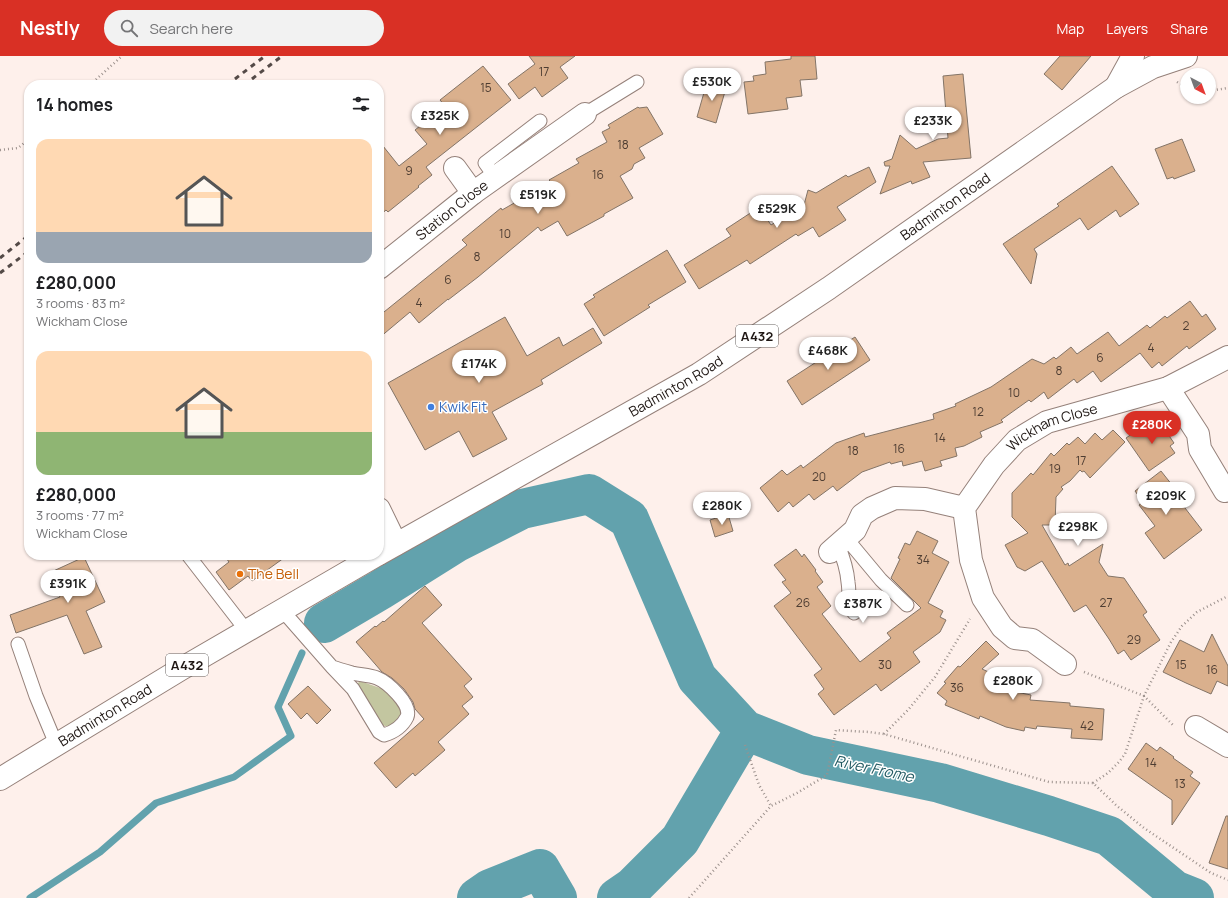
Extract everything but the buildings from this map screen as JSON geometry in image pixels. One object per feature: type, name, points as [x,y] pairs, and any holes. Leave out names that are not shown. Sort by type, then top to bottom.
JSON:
[{"type":"main road","name":"Badminton Road","points":[[384,551],[699,374],[830,288],[1116,87],[1153,67],[1186,56]]},
{"type":"main road","name":"Badminton Road","points":[[1116,87],[1129,57]]},
{"type":"main road","points":[[1129,57],[1153,67]]},
{"type":"main road","name":"Station Close","points":[[384,264],[473,193],[585,114]]},
{"type":"main road","points":[[455,168],[473,193]]},
{"type":"main road","name":"Wickham Close","points":[[964,508],[994,465],[1017,440],[1047,422],[1168,388],[1228,358]]},
{"type":"main road","points":[[1168,388],[1198,434],[1200,449],[1224,491]]},
{"type":"main road","points":[[838,545],[855,530],[862,515],[872,508],[895,498],[925,499],[964,508],[971,560],[983,598],[1002,627],[1014,638],[1032,640],[1065,664]]},
{"type":"main road","name":"Badminton Road","points":[[0,779],[180,669],[368,560]]},
{"type":"main road","points":[[1196,727],[1225,737]]},
{"type":"lane","points":[[585,114],[636,82]]},
{"type":"lane","points":[[495,177],[485,163],[540,121]]},
{"type":"lane","points":[[838,545],[881,580],[907,605]]},
{"type":"lane","points":[[838,545],[845,564],[848,583],[848,599],[854,613]]},
{"type":"lane","points":[[192,560],[246,630]]},
{"type":"lane","points":[[282,610],[332,667],[353,689],[379,732],[384,735],[390,733],[398,729],[405,721],[408,713],[404,701],[386,683],[374,677],[332,667]]},
{"type":"lane","points":[[18,644],[36,696],[56,744]]},
{"type":"path","points":[[96,80],[122,56]]},
{"type":"path","points":[[1216,90],[1228,88]]},
{"type":"path","points":[[0,150],[18,148],[24,143]]},
{"type":"path","points":[[690,898],[771,806],[798,793],[826,775],[836,730],[884,734],[1048,782],[1093,783],[1108,773],[1125,754],[1144,696],[1170,642],[1182,626],[1197,612],[1228,596]]},
{"type":"path","points":[[884,734],[908,710],[935,677],[983,598]]},
{"type":"path","points":[[1065,664],[1144,696],[1181,733],[1196,727]]},
{"type":"path","points":[[745,745],[759,785],[771,806]]},
{"type":"path","points":[[1093,783],[1144,828],[1212,873],[1228,880]]},
{"type":"green space","points":[[360,681],[386,690],[403,710],[400,718],[395,724],[384,726],[379,724],[357,686]]},
{"type":"waterway","points":[[324,623],[455,543],[522,509],[589,494],[629,519],[697,678],[745,730]]},
{"type":"waterway","points":[[312,634],[324,623]]},
{"type":"waterway","points":[[30,898],[100,852],[156,803],[234,777],[291,736],[278,707],[302,653]]},
{"type":"waterway","name":"River Frome","points":[[617,898],[633,887],[680,840],[745,730],[808,755],[940,783],[1109,836],[1174,890],[1194,898]]},
{"type":"waterway","name":"River Frome","points":[[477,898],[490,889],[540,869],[557,898]]},
{"type":"railway","points":[[234,80],[265,56]]},
{"type":"railway","points":[[251,80],[282,56]]},
{"type":"railway","points":[[0,258],[24,239]]},
{"type":"railway","points":[[0,273],[24,255]]},
{"type":"place","name":"Kwik Fit","points":[[431,407]]},
{"type":"place","name":"The Bell","points":[[240,574]]}]
